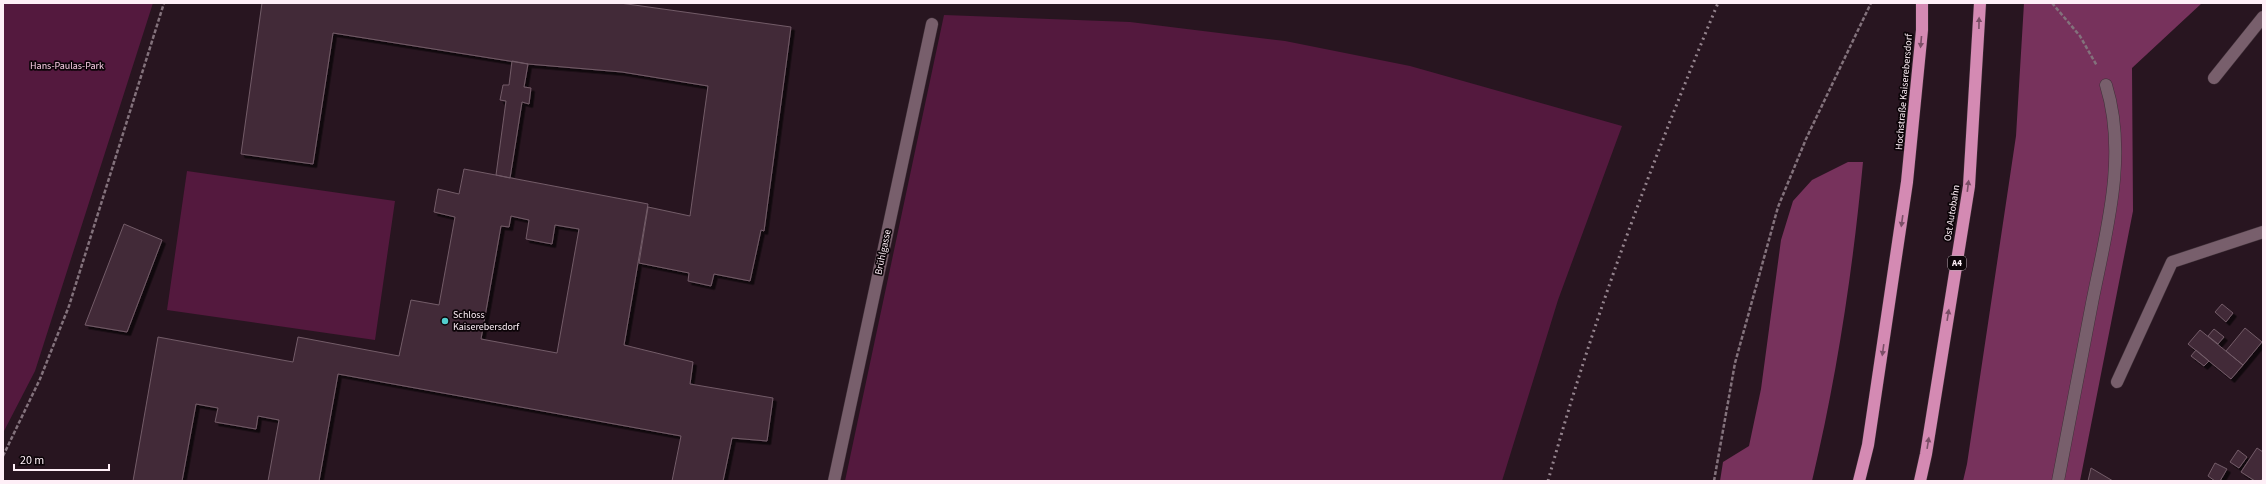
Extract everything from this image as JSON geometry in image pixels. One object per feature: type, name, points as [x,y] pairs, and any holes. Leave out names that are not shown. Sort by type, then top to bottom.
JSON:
[{"type":"highway","name":"Hochstraße Kaiserebersdorf","points":[[1859,481],[1868,445],[1907,182],[1922,30],[1922,3]]},
{"type":"highway","name":"Ost Autobahn","points":[[1920,481],[1926,454],[1969,186],[1979,42],[1980,3]]},
{"type":"street","points":[[2214,78],[2263,17]]},
{"type":"street","name":"Brühlgasse","points":[[834,481],[932,24]]},
{"type":"street","points":[[2058,481],[2112,202],[2115,137],[2112,104],[2106,85]]},
{"type":"street","points":[[2117,382],[2172,262],[2263,232]]},
{"type":"path","points":[[3,456],[40,379],[69,306],[164,3]]},
{"type":"path","points":[[1714,481],[1735,363],[1778,208],[1806,139],[1871,3]]},
{"type":"path","points":[[2052,3],[2080,36],[2093,57],[2106,85]]},
{"type":"green space","name":"Hans-Paulas-Park","points":[[3,3],[153,3],[35,371],[3,433]]},
{"type":"green space","points":[[944,15],[1130,22],[1285,41],[1410,66],[1622,126],[1558,300],[1502,481],[845,481]]},
{"type":"green space","points":[[187,171],[395,201],[375,340],[167,310]]},
{"type":"shaded area","points":[[2024,3],[2202,3],[2132,68],[2133,211],[2080,481],[1963,481],[1967,464],[2016,136]]},
{"type":"shaded area","points":[[1848,162],[1863,162],[1859,202],[1843,322],[1829,402],[1812,481],[1720,481],[1723,462],[1749,446],[1761,389],[1781,240],[1793,201],[1812,180]]},
{"type":"building","points":[[262,3],[620,3],[791,27],[764,231],[761,230],[750,281],[714,274],[711,286],[688,281],[689,273],[639,263],[648,207],[690,216],[708,86],[622,72],[528,64],[333,33],[313,164],[241,154]]},
{"type":"building","points":[[512,61],[528,64],[524,87],[531,88],[529,104],[522,102],[510,178],[496,175],[506,101],[500,100],[503,85],[509,85]]},
{"type":"building","name":"Schloss Kaiserebersdorf","points":[[464,169],[648,204],[624,345],[693,362],[690,384],[773,398],[767,441],[732,438],[723,481],[672,481],[681,436],[338,374],[319,481],[268,481],[279,420],[258,416],[256,429],[215,422],[218,408],[196,404],[182,481],[133,481],[158,337],[293,362],[298,337],[399,356],[411,300],[439,305],[455,217],[434,212],[438,189],[459,194]],"holes":[[[511,216],[529,220],[526,239],[552,244],[555,225],[579,229],[557,353],[481,339],[501,226],[509,227]]]},
{"type":"building","points":[[124,224],[162,240],[127,332],[85,325]]},
{"type":"building","points":[[2222,304],[2233,313],[2226,322],[2215,312]]},
{"type":"building","points":[[2245,328],[2262,342],[2243,365],[2226,351]]},
{"type":"building","points":[[2214,329],[2224,337],[2218,344],[2208,336]]},
{"type":"building","points":[[2200,330],[2243,365],[2231,379],[2188,344]]},
{"type":"building","points":[[2196,350],[2209,361],[2204,366],[2191,356]]},
{"type":"building","points":[[2257,448],[2263,452],[2263,478],[2261,481],[2255,481],[2241,472]]},
{"type":"building","points":[[2238,450],[2247,457],[2239,468],[2230,462]]},
{"type":"building","points":[[2215,463],[2227,469],[2220,481],[2215,481],[2208,476]]},
{"type":"building","points":[[2091,468],[2113,481],[2088,481]]},
{"type":"railway","points":[[1548,481],[1584,359],[1604,299],[1670,121],[1718,3]]},
{"type":"place","name":"Schloss Kaiserebersdorf","points":[[445,321]]}]
